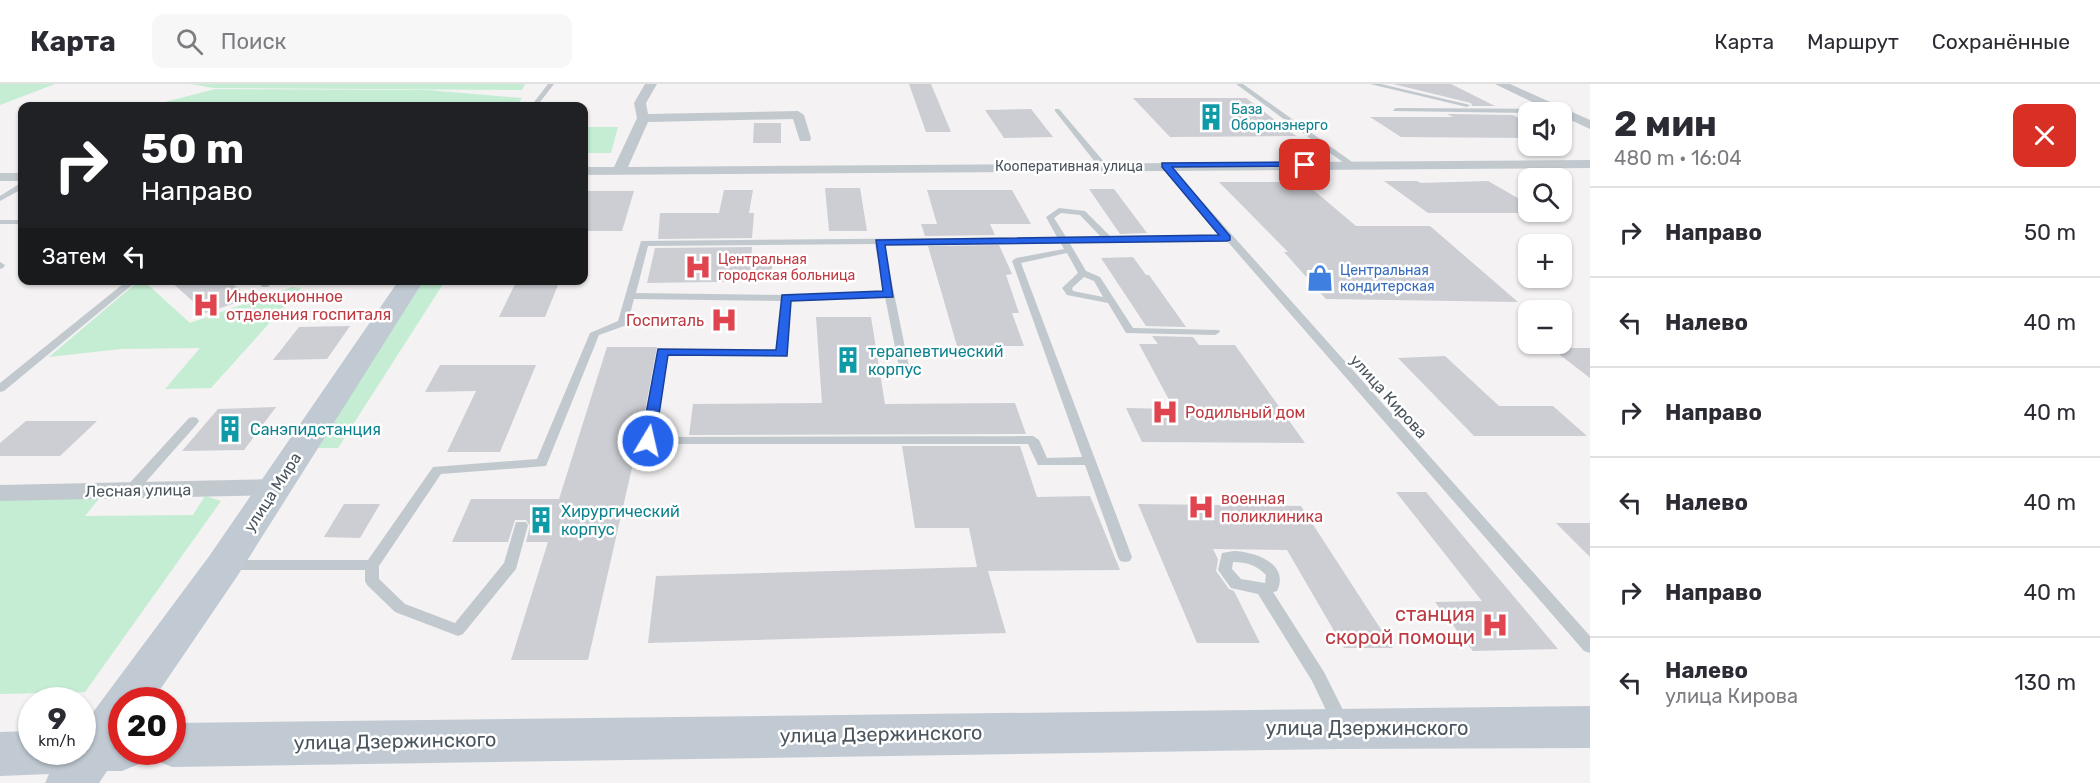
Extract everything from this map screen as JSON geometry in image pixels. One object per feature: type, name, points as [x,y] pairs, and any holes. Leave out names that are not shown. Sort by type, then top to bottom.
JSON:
[{"type":"street","points":[[620,169],[643,118],[640,104],[651,84]]},
{"type":"street","points":[[1501,84],[1540,102]]},
{"type":"street","points":[[643,118],[798,115],[805,138]]},
{"type":"street","points":[[1572,117],[1590,125]]},
{"type":"street","name":"Кооперативная улица","points":[[588,171],[1102,165],[1590,164]]},
{"type":"street","points":[[0,177],[18,177]]},
{"type":"street","name":"улица Мира","points":[[137,687],[224,565],[409,285]]},
{"type":"street","name":"Лесная улица","points":[[0,493],[275,487]]},
{"type":"street","name":"улица Дзержинского","points":[[186,745],[1343,728],[1590,727]]},
{"type":"street","points":[[96,759],[108,736]]},
{"type":"street","points":[[0,754],[18,755]]},
{"type":"lane","points":[[537,102],[551,84]]},
{"type":"lane","points":[[1239,84],[1351,164]]},
{"type":"lane","points":[[1373,84],[1491,110]]},
{"type":"lane","points":[[1057,110],[1102,165]]},
{"type":"lane","points":[[1396,110],[1518,110]]},
{"type":"lane","name":"улица Кирова","points":[[1165,165],[1590,647]]},
{"type":"lane","points":[[0,199],[18,188]]},
{"type":"lane","points":[[1109,240],[1082,213],[1059,210],[1050,218],[1083,273],[1097,279],[1130,331],[1215,332]]},
{"type":"lane","points":[[0,222],[18,222]]},
{"type":"lane","points":[[1125,557],[1016,261],[1067,246],[1109,240],[1227,238]]},
{"type":"lane","points":[[521,525],[511,565],[458,630],[400,608],[372,581],[372,565],[436,470],[542,463],[595,333],[623,323],[644,243],[879,242],[1067,246]]},
{"type":"lane","points":[[879,242],[905,372]]},
{"type":"lane","points":[[1083,273],[1069,284],[1067,288],[1070,293],[1111,301]]},
{"type":"lane","points":[[0,389],[128,285]]},
{"type":"lane","points":[[630,296],[786,298],[889,294]]},
{"type":"lane","points":[[786,298],[782,353],[663,351],[648,441],[1033,440],[1042,462],[1091,461]]},
{"type":"lane","points":[[131,490],[193,421]]},
{"type":"lane","points":[[224,565],[372,565]]},
{"type":"lane","points":[[1263,589],[1318,677],[1343,728]]},
{"type":"green space","points":[[0,84],[55,84],[0,105]]},
{"type":"green space","points":[[191,84],[525,84],[522,90],[213,88]]},
{"type":"green space","points":[[215,89],[427,90],[522,98],[520,102],[165,102]]},
{"type":"green space","points":[[588,127],[618,127],[611,153],[588,153]]},
{"type":"green space","points":[[134,285],[148,285],[190,323],[292,287],[301,288],[211,388],[165,389],[200,348],[121,349],[49,357]]},
{"type":"green space","points":[[418,285],[442,285],[338,448],[309,448]]},
{"type":"green space","points":[[102,495],[85,516],[193,515],[205,496],[221,501],[89,687],[18,687],[18,694],[0,694],[0,497]]},
{"type":"building","points":[[909,84],[931,84],[951,132],[926,132]]},
{"type":"building","points":[[1393,84],[1451,84],[1495,106],[1472,106],[1471,103]]},
{"type":"building","name":"База Оборонэнерго","points":[[1133,98],[1246,98],[1296,136],[1170,137]]},
{"type":"building","points":[[1031,109],[1053,137],[1004,138],[985,110]]},
{"type":"building","points":[[1447,114],[1513,115],[1518,118],[1518,138],[1401,137],[1370,117],[1453,117]]},
{"type":"building","points":[[754,123],[781,123],[781,143],[753,143]]},
{"type":"building","points":[[1384,181],[1421,183],[1488,181],[1518,198],[1518,213],[1428,213]]},
{"type":"building","points":[[1219,182],[1304,182],[1356,226],[1430,226],[1518,302],[1326,299],[1284,252],[1288,252]]},
{"type":"building","points":[[825,188],[860,188],[867,231],[829,231]]},
{"type":"building","points":[[1089,189],[1114,189],[1147,233],[1120,234]]},
{"type":"building","points":[[724,190],[753,190],[749,213],[754,213],[752,238],[658,239],[660,213],[719,213]]},
{"type":"building","points":[[927,190],[1012,190],[1031,224],[990,224],[995,235],[925,236],[921,224],[937,224]]},
{"type":"building","points":[[588,191],[634,191],[622,231],[588,231]]},
{"type":"building","points":[[999,245],[1012,274],[1006,275],[1019,313],[1012,313],[1024,346],[957,346],[928,246]]},
{"type":"building","points":[[752,247],[751,261],[772,261],[772,281],[647,283],[655,248]]},
{"type":"building","points":[[1133,257],[1146,275],[1149,275],[1186,327],[1146,326],[1101,258]]},
{"type":"building","points":[[175,285],[234,285],[250,298],[206,313]]},
{"type":"building","points":[[515,285],[558,285],[545,317],[499,317]]},
{"type":"building","name":"терапевтический корпус","points":[[816,317],[871,317],[885,404],[1015,403],[1026,434],[689,435],[693,404],[822,403]]},
{"type":"building","points":[[350,326],[327,359],[273,360],[299,327]]},
{"type":"building","points":[[1152,336],[1193,337],[1199,345],[1235,345],[1305,443],[1142,442],[1126,408],[1174,409],[1139,344],[1158,344]]},
{"type":"building","name":"Хирургический корпус","points":[[607,347],[657,347],[645,411],[588,660],[511,660],[548,542],[526,542],[530,526],[526,520],[515,520],[508,542],[452,542],[471,499],[559,499]]},
{"type":"building","points":[[1572,348],[1590,348],[1590,378],[1559,354],[1572,354]]},
{"type":"building","points":[[1445,356],[1499,406],[1553,406],[1587,436],[1474,436],[1398,358]]},
{"type":"building","points":[[440,365],[536,365],[500,452],[447,452],[476,391],[425,392]]},
{"type":"building","name":"Санэпидстанция","points":[[276,407],[244,450],[182,451],[218,409]]},
{"type":"building","points":[[26,421],[97,421],[60,456],[0,456],[0,443]]},
{"type":"building","points":[[902,446],[1020,446],[1037,497],[1090,496],[1120,570],[988,571],[1006,633],[648,643],[656,576],[977,567],[969,528],[915,528]]},
{"type":"building","points":[[1396,492],[1426,492],[1558,649],[1473,651],[1435,602],[1482,601]]},
{"type":"building","points":[[344,504],[380,504],[360,538],[324,537]]},
{"type":"building","points":[[1138,504],[1301,506],[1393,648],[1344,648],[1287,550],[1213,549],[1218,559],[1216,571],[1229,589],[1234,591],[1260,643],[1197,643]]},
{"type":"building","points":[[1556,523],[1590,523],[1590,557]]},
{"type":"place","name":"База Оборонэнерго","points":[[1211,117]]},
{"type":"place","name":"Центральная городская больница","points":[[698,267]]},
{"type":"place","name":"Центральная кондитерская","points":[[1320,278]]},
{"type":"place","name":"Инфекционное отделения госпиталя","points":[[206,305]]},
{"type":"place","name":"Госпиталь","points":[[724,320]]},
{"type":"place","name":"терапевтический корпус","points":[[848,360]]},
{"type":"place","name":"Родильный дом","points":[[1165,412]]},
{"type":"place","name":"Санэпидстанция","points":[[230,429]]},
{"type":"place","name":"военная поликлиника","points":[[1201,507]]},
{"type":"place","name":"Хирургический корпус","points":[[541,520]]},
{"type":"place","name":"станция скорой помощи","points":[[1495,625]]},
{"type":"route","points":[[648,441],[663,351],[782,353],[786,298],[889,294],[879,242],[1227,238],[1165,165],[1305,165]]}]
